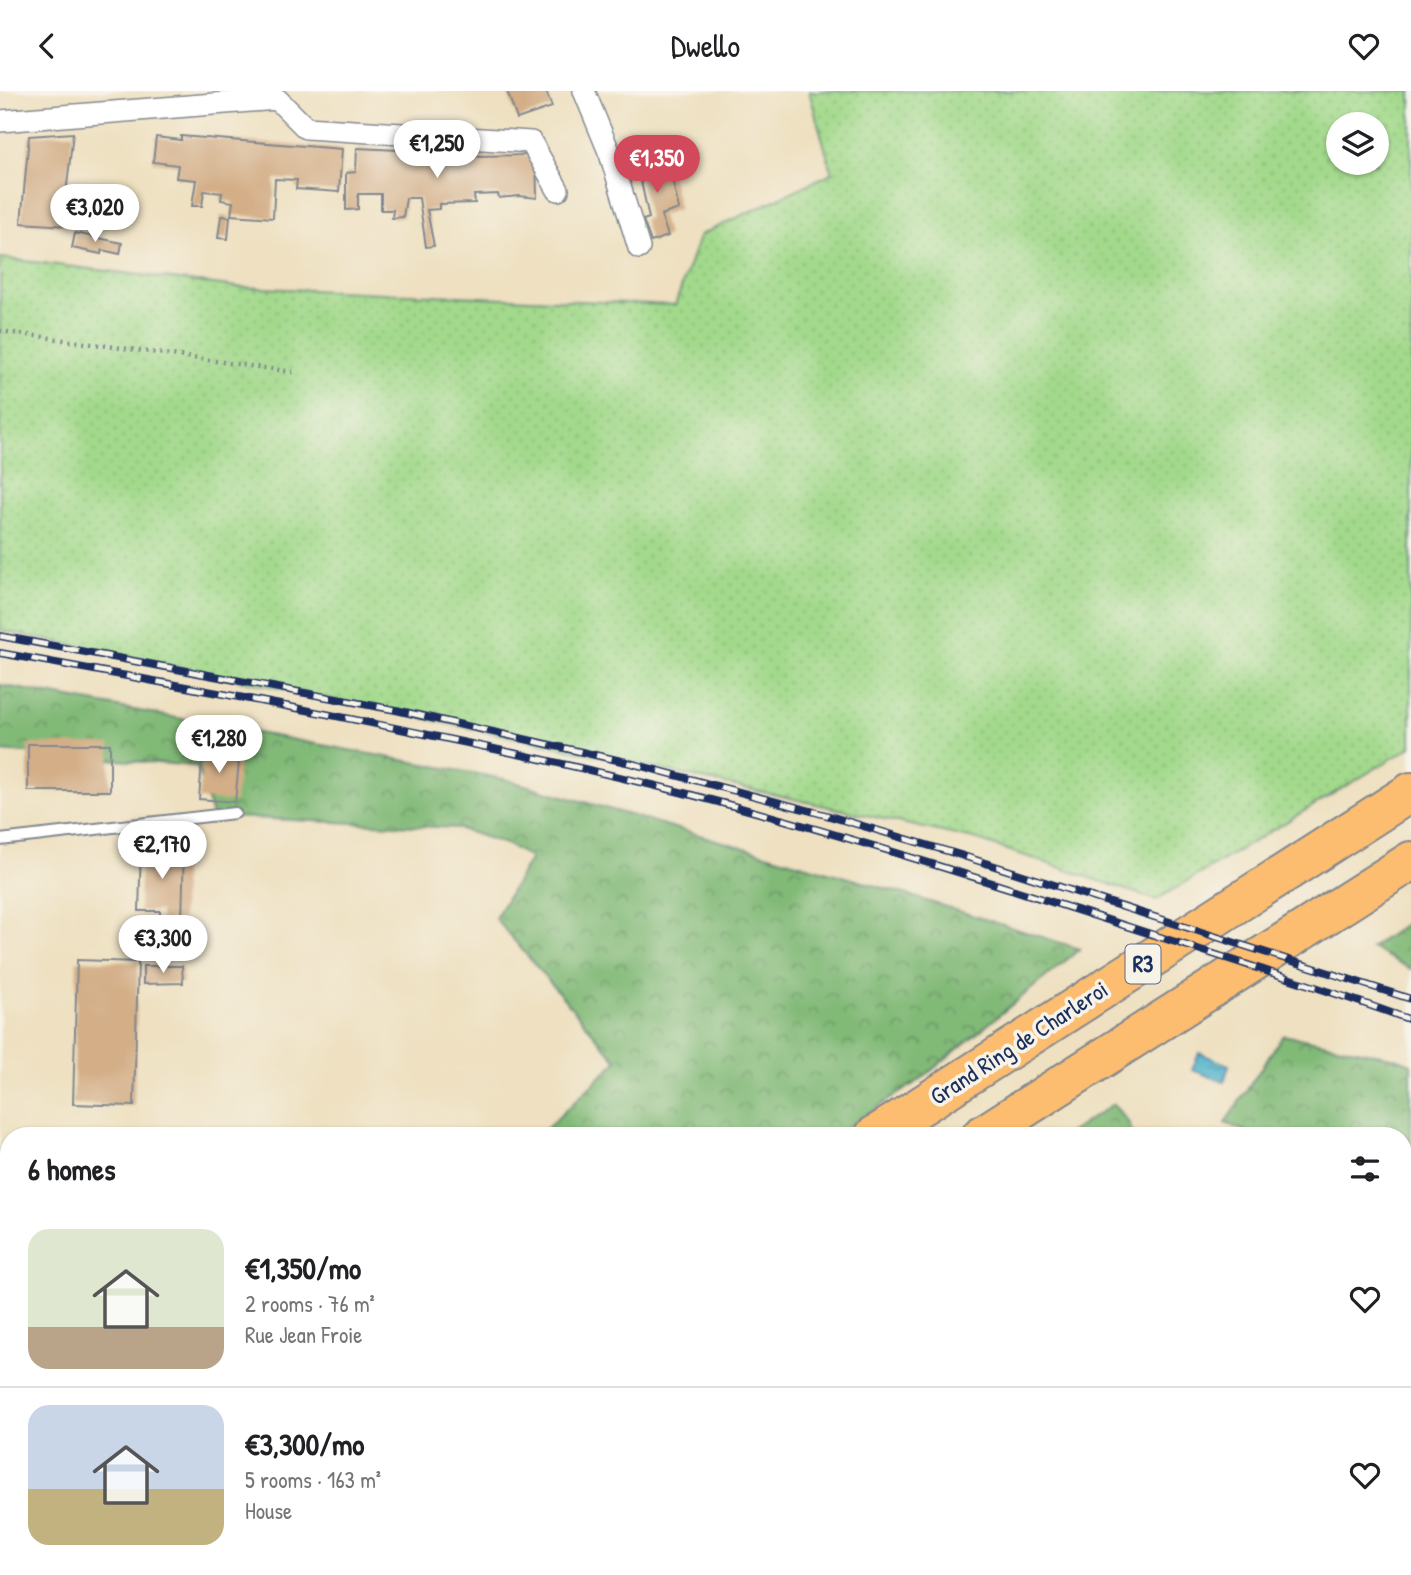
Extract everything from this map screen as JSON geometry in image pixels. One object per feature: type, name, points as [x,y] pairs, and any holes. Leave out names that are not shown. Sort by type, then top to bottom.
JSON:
[{"type":"highway","name":"Grand Ring de Charleroi","points":[[888,1127],[1411,792]]},
{"type":"highway","name":"R3","points":[[995,1127],[1411,861]]},
{"type":"street","points":[[584,91],[610,154],[639,249]]},
{"type":"street","points":[[0,121],[276,95],[306,128],[531,142],[558,190]]},
{"type":"lane","points":[[0,840],[236,813]]},
{"type":"path","points":[[0,331],[293,372]]},
{"type":"green space","points":[[809,91],[1411,91],[1411,747],[1156,900],[978,840],[541,743],[0,630],[0,258],[238,287],[675,305],[700,235],[832,173]]},
{"type":"green space","points":[[0,685],[504,779],[898,892],[1080,949],[921,1079],[847,1127],[548,1127],[617,1061],[495,918],[531,858],[506,844],[457,828],[212,816],[197,766],[0,751]]},
{"type":"green space","points":[[1411,920],[1411,969],[1371,948]]},
{"type":"green space","points":[[1283,1035],[1396,1058],[1411,1064],[1411,1127],[1235,1127],[1225,1123]]},
{"type":"green space","points":[[1113,1104],[1130,1127],[1078,1127]]},
{"type":"water","points":[[1199,1053],[1229,1065],[1224,1082],[1192,1070]]},
{"type":"building","points":[[507,91],[546,91],[552,107],[517,119]]},
{"type":"building","points":[[73,133],[64,212],[69,211],[68,226],[21,223],[29,136]]},
{"type":"building","points":[[181,136],[342,149],[339,192],[296,189],[297,180],[275,179],[273,218],[231,215],[233,202],[221,200],[222,193],[204,191],[202,206],[192,206],[196,180],[176,178],[178,165],[153,162],[156,137],[181,140]]},
{"type":"building","points":[[357,148],[420,151],[419,157],[536,155],[537,198],[499,198],[498,194],[474,195],[475,203],[439,204],[439,209],[427,210],[434,246],[426,247],[419,198],[406,198],[403,217],[392,218],[393,210],[381,210],[381,194],[358,194],[358,209],[346,210],[346,173],[356,172]]},
{"type":"building","points":[[667,156],[679,209],[661,215],[668,236],[651,242],[643,220],[649,218],[637,163]]},
{"type":"building","points":[[221,216],[230,217],[228,239],[218,238]]},
{"type":"building","points":[[75,233],[122,243],[120,254],[102,250],[101,254],[72,248]]},
{"type":"building","points":[[28,744],[110,744],[110,791],[28,791]]},
{"type":"building","points":[[203,748],[240,752],[235,802],[199,799]]},
{"type":"building","points":[[141,847],[184,847],[182,920],[160,920],[160,911],[139,911]]},
{"type":"building","points":[[77,960],[138,962],[134,1106],[73,1104]]},
{"type":"building","points":[[143,966],[182,966],[183,983],[143,984]]},
{"type":"railway","points":[[0,636],[396,710],[626,762],[826,815],[957,854],[1411,999]]},
{"type":"railway","points":[[0,653],[388,726],[687,794],[958,872],[1411,1020]]}]
